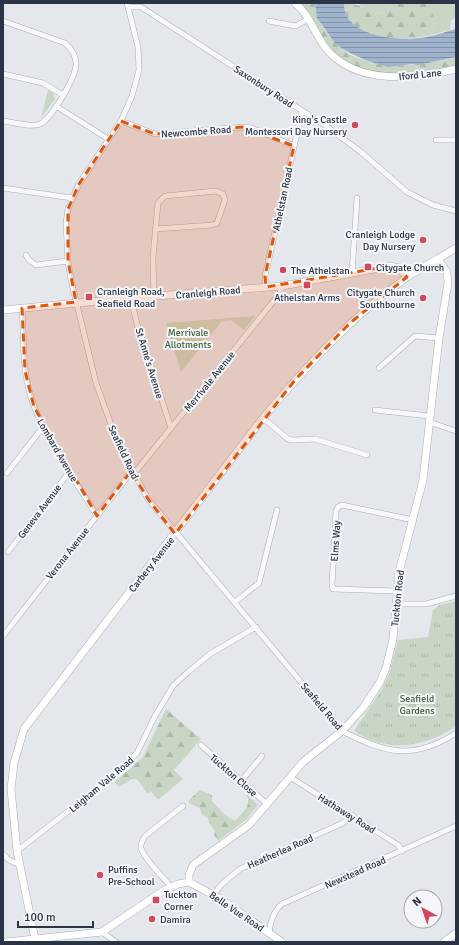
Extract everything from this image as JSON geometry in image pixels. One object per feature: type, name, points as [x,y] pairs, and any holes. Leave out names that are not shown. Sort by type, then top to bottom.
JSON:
[{"type":"street","name":"Iford Lane","points":[[295,3],[309,19],[328,51],[342,62],[353,68],[384,76],[402,77],[427,75],[456,68]]},
{"type":"street","name":"Saxonbury Road","points":[[128,5],[141,7],[302,111],[361,152],[406,192],[433,205],[456,211]]},
{"type":"street","name":"Seafield Road","points":[[128,5],[138,47],[139,70],[132,96],[121,121],[91,164],[72,198],[66,223],[68,262],[76,302],[96,383],[117,441],[132,473],[148,499],[175,534],[235,602],[342,731],[368,745],[389,750],[411,752],[446,740],[456,733]]},
{"type":"street","points":[[269,21],[295,26],[309,19]]},
{"type":"street","points":[[3,21],[57,39],[71,48],[76,64],[74,74],[63,95],[46,120],[36,125],[3,121]]},
{"type":"street","points":[[3,74],[43,83],[63,95]]},
{"type":"street","points":[[56,106],[108,139]]},
{"type":"street","name":"Athelstan Road","points":[[266,287],[265,276],[302,111]]},
{"type":"street","name":"Newcombe Road","points":[[121,121],[155,134],[243,127],[252,128],[294,146]]},
{"type":"street","points":[[436,140],[456,140]]},
{"type":"street","points":[[3,188],[72,198]]},
{"type":"street","points":[[154,296],[153,257],[158,203],[165,196],[216,191],[224,194],[225,200],[217,223],[212,225],[156,229]]},
{"type":"street","points":[[352,273],[358,198]]},
{"type":"street","points":[[438,259],[456,248]]},
{"type":"street","points":[[26,255],[29,260],[36,265],[68,262]]},
{"type":"street","name":"Carbery Avenue","points":[[35,938],[17,852],[11,789],[14,763],[24,729],[263,418],[294,380],[332,341],[367,309],[407,277],[438,259]]},
{"type":"street","name":"Tuckton Road","points":[[189,882],[188,875],[193,866],[249,825],[303,762],[342,731],[363,708],[380,682],[386,668],[391,652],[396,591],[404,552],[423,480],[438,338],[449,277],[438,259]]},
{"type":"street","name":"Cranleigh Road","points":[[3,310],[76,302],[282,286],[390,266],[399,268],[407,277]]},
{"type":"street","name":"Merrivale Avenue","points":[[132,473],[171,428],[280,293],[282,286]]},
{"type":"street","name":"St Anne's Avenue","points":[[131,298],[171,428]]},
{"type":"street","name":"Lombard Avenue","points":[[22,308],[28,389],[43,427],[97,516]]},
{"type":"street","points":[[379,368],[415,336],[438,338]]},
{"type":"street","points":[[375,410],[429,419],[456,431]]},
{"type":"street","points":[[263,418],[288,439],[315,439],[367,455]]},
{"type":"street","points":[[7,473],[43,427]]},
{"type":"street","name":"Geneva Avenue","points":[[8,552],[70,470]]},
{"type":"street","name":"Verona Avenue","points":[[3,636],[132,473]]},
{"type":"street","name":"Elms Way","points":[[396,591],[334,589],[332,585],[336,511],[338,507],[342,506],[413,520]]},
{"type":"street","points":[[235,602],[259,583],[277,510]]},
{"type":"street","points":[[395,604],[426,604],[455,596],[456,589]]},
{"type":"street","name":"Leigham Vale Road","points":[[17,852],[115,775],[137,753],[155,716],[173,686],[210,654],[256,627]]},
{"type":"street","name":"Tuckton Close","points":[[201,745],[267,804]]},
{"type":"street","points":[[241,781],[262,756]]},
{"type":"street","name":"Hathaway Road","points":[[290,777],[398,845],[402,851]]},
{"type":"street","points":[[171,887],[145,855],[141,848],[142,841],[144,836],[183,806]]},
{"type":"street","name":"Heatherlea Road","points":[[214,894],[231,875],[240,869],[343,823],[353,816]]},
{"type":"street","name":"Newstead Road","points":[[271,936],[271,919],[276,909],[282,904],[456,826]]},
{"type":"street","points":[[3,854],[9,860],[20,865]]},
{"type":"street","points":[[6,942],[102,932],[171,887],[189,882]]},
{"type":"street","name":"Belle Vue Road","points":[[189,882],[214,894],[271,936],[282,942]]},
{"type":"street","points":[[102,932],[116,942]]},
{"type":"street","points":[[444,942],[456,933]]},
{"type":"highlighted area","points":[[121,121],[155,134],[243,127],[294,146],[265,276],[266,287],[390,266],[399,268],[407,277],[350,323],[295,380],[175,534],[148,499],[131,471],[97,516],[34,407],[25,371],[22,308],[76,302],[68,261],[68,209],[79,184]]},
{"type":"green space","points":[[295,3],[315,3],[317,15],[325,31],[342,50],[354,57],[383,64],[413,65],[456,57],[456,69],[426,74],[394,75],[363,70],[348,65],[331,53]]},
{"type":"green space","points":[[344,3],[358,5],[381,14],[387,10],[392,3],[427,3],[432,11],[434,19],[431,35],[406,38],[377,36],[354,25],[346,15]]},
{"type":"green space","points":[[356,3],[392,3],[387,10],[381,14],[366,9]]},
{"type":"green space","points":[[427,3],[456,3],[456,17],[451,21],[450,30],[431,35],[434,23]]},
{"type":"green space","points":[[48,90],[53,93],[55,99],[41,118]]},
{"type":"green space","name":"Merrivale Allotments","points":[[255,316],[244,330],[231,320],[222,321],[181,372],[166,323]]},
{"type":"green space","name":"Seafield Gardens","points":[[456,601],[456,726],[431,739],[405,745],[379,743],[354,731],[382,689],[390,671],[398,640],[428,637],[433,610],[440,605]]},
{"type":"green space","points":[[166,709],[201,739],[174,770],[183,779],[158,800],[151,791],[147,793],[137,779],[132,779],[119,787],[115,782],[143,757]]},
{"type":"green space","points":[[200,790],[212,795],[212,801],[224,814],[235,821],[248,805],[246,793],[258,805],[247,819],[218,841],[214,835],[215,831],[209,823],[208,817],[202,815],[200,808],[190,804],[188,801]]},
{"type":"water","points":[[315,3],[344,3],[346,14],[352,23],[372,34],[385,37],[410,39],[420,38],[434,36],[456,29],[456,57],[419,65],[412,64],[388,67],[365,60],[342,49],[335,43],[317,18]]},
{"type":"place","name":"King's Castle Montessori Day Nursery","points":[[355,125]]},
{"type":"place","name":"Cranleigh Lodge Day Nursery","points":[[423,240]]},
{"type":"place","name":"Citygate Church","points":[[368,267]]},
{"type":"place","name":"The Athelstan","points":[[283,270]]},
{"type":"place","name":"Athelstan Arms","points":[[307,285]]},
{"type":"place","name":"Cranleigh Road, Seafield Road","points":[[89,297]]},
{"type":"place","name":"Citygate Church Southbourne","points":[[423,298]]},
{"type":"place","name":"Puffins Pre-School","points":[[100,875]]},
{"type":"place","name":"Tuckton Corner","points":[[156,900]]},
{"type":"place","name":"Damira","points":[[152,919]]}]
